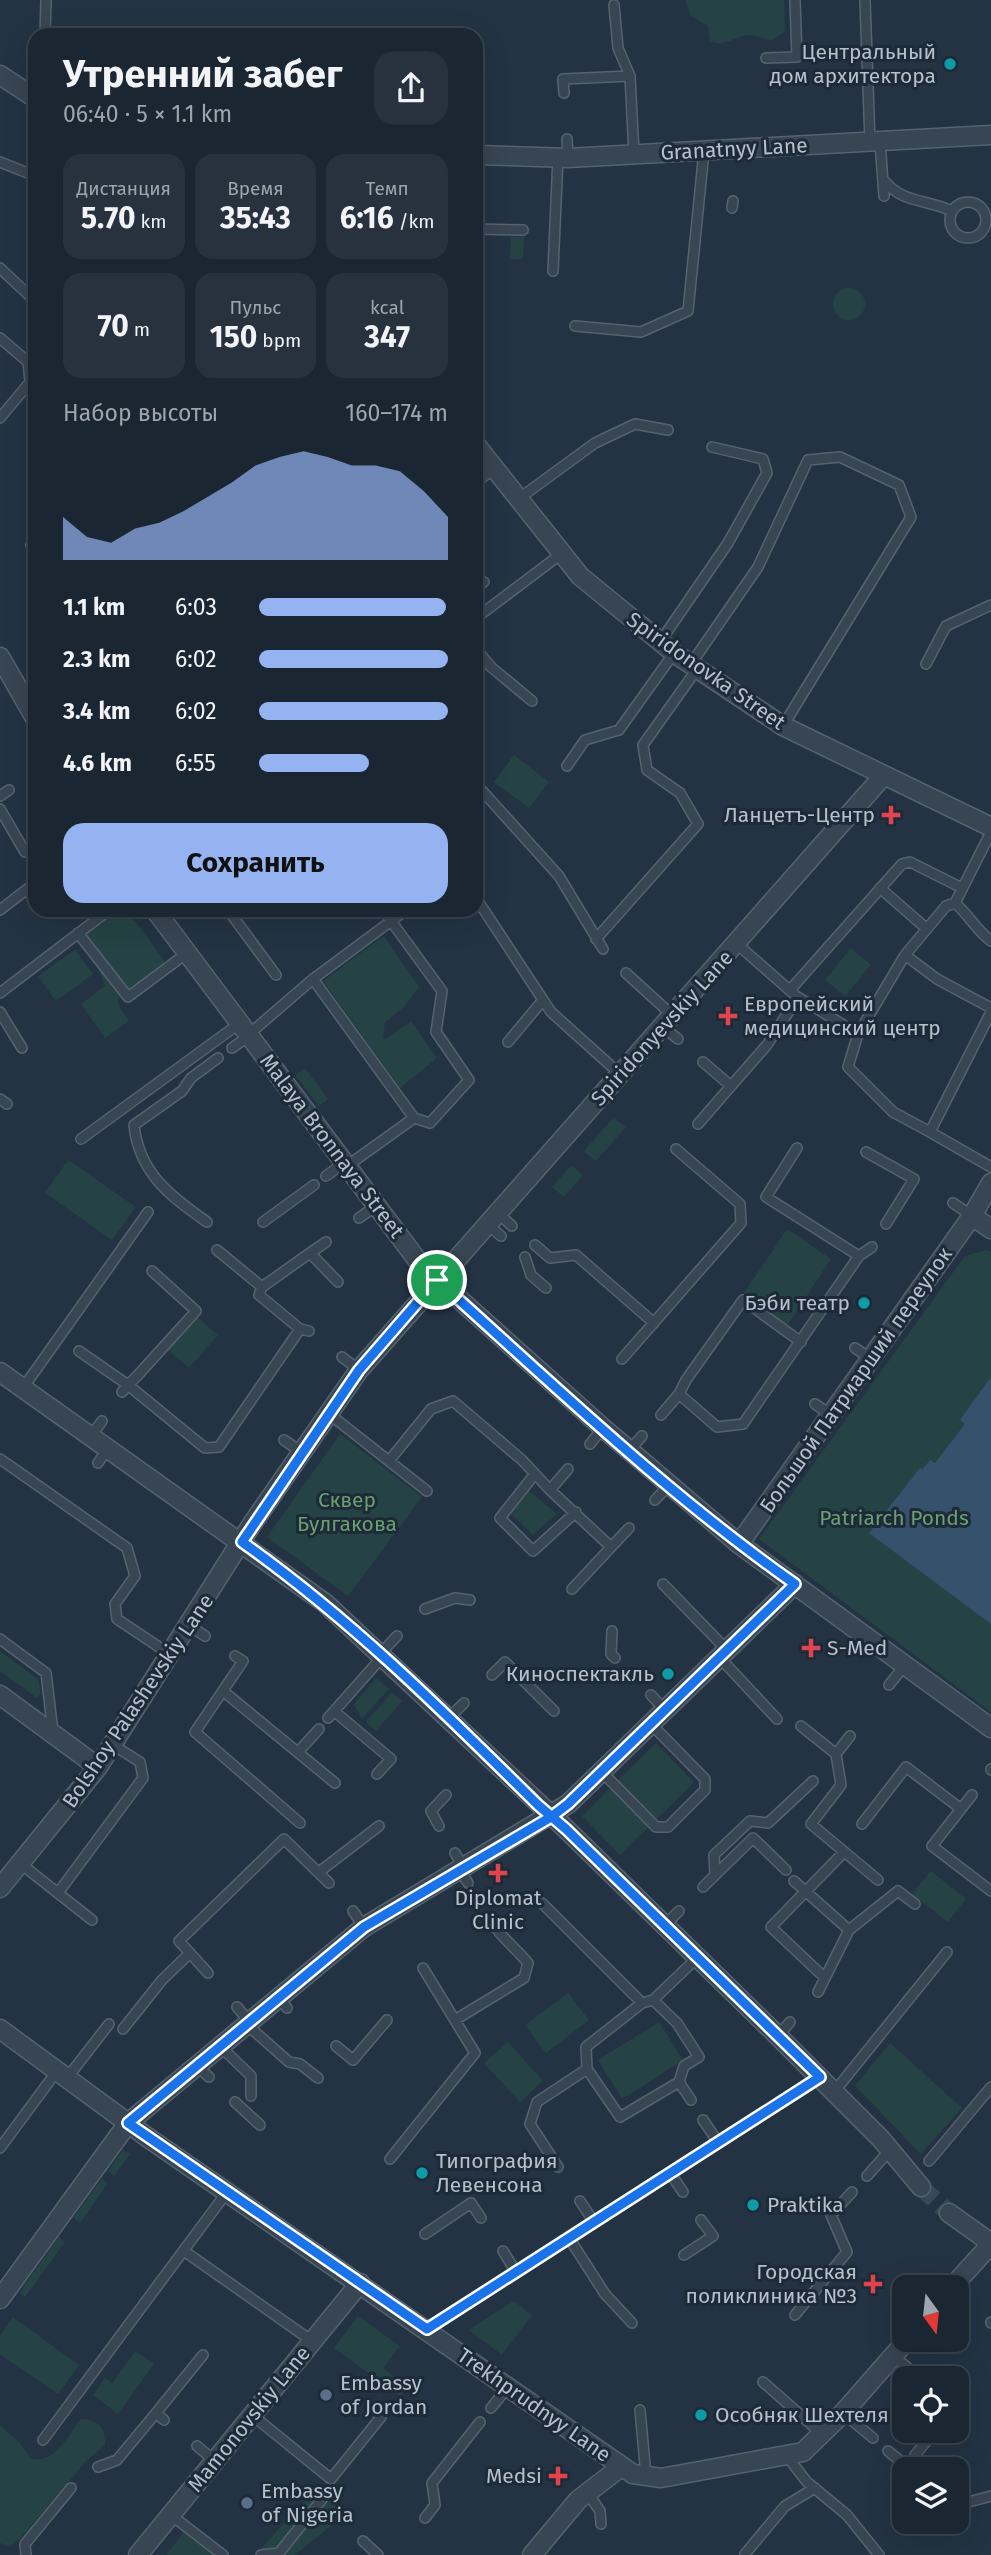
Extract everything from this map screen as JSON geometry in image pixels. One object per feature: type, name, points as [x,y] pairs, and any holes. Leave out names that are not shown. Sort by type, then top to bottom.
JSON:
[{"type":"street","points":[[0,75],[28,94]]},
{"type":"street","name":"Granatnyy Lane","points":[[483,155],[563,158],[991,135]]},
{"type":"street","name":"Spiridonovka Street","points":[[483,459],[561,554],[597,593],[667,647],[783,726],[991,829]]},
{"type":"street","points":[[1,661],[28,701]]},
{"type":"street","name":"Spiridonyevskiy Lane","points":[[328,1413],[359,1370],[437,1280],[495,1225],[620,1074],[884,775]]},
{"type":"street","name":"Malaya Bronnaya Street","points":[[160,917],[421,1265],[629,1451],[739,1544],[991,1728]]},
{"type":"street","name":"Большой Патриарший переулок","points":[[739,1544],[972,1216],[991,1183]]},
{"type":"street","points":[[972,1216],[991,1229]]},
{"type":"street","points":[[0,1372],[23,1388],[97,1429],[103,1455],[242,1542],[325,1602],[449,1718],[820,2077],[890,2150],[921,2187]]},
{"type":"street","name":"Bolshoy Palashevskiy Lane","points":[[0,1888],[98,1767],[171,1655],[197,1631],[242,1542],[328,1413]]},
{"type":"street","points":[[0,2299],[128,2123],[203,2071],[219,2046],[247,2023],[283,2003],[364,1927],[551,1817],[602,1772],[795,1584]]},
{"type":"street","points":[[0,1695],[98,1767]]},
{"type":"street","name":"Trekhprudnyy Lane","points":[[0,2029],[128,2123],[621,2466],[647,2478]]},
{"type":"street","points":[[949,2213],[991,2243],[963,2275]]},
{"type":"street","name":"Mamonovskiy Lane","points":[[138,2555],[360,2283]]},
{"type":"street","points":[[647,2478],[661,2478],[803,2452],[900,2362],[903,2352]]},
{"type":"street","points":[[532,2555],[587,2492],[621,2466]]},
{"type":"lane","points":[[46,0],[46,28]]},
{"type":"lane","points":[[766,58],[797,57],[795,0]]},
{"type":"lane","points":[[865,0],[875,142],[884,196]]},
{"type":"lane","points":[[614,5],[618,48],[630,76],[635,155]]},
{"type":"lane","points":[[564,93],[563,79],[630,76]]},
{"type":"lane","points":[[553,271],[567,139]]},
{"type":"lane","points":[[575,326],[641,332],[688,311],[704,151]]},
{"type":"lane","points":[[0,162],[28,173]]},
{"type":"lane","points":[[883,179],[899,195],[914,202],[952,211],[966,202],[980,207],[986,219],[981,232],[969,238],[956,234],[950,221],[952,211]]},
{"type":"lane","points":[[483,229],[523,230]]},
{"type":"lane","points":[[0,268],[28,294]]},
{"type":"lane","points":[[0,338],[28,362]]},
{"type":"lane","points":[[0,418],[28,384]]},
{"type":"lane","points":[[517,500],[595,443],[635,425],[668,430]]},
{"type":"lane","points":[[567,766],[585,740],[619,730],[767,473],[763,459],[712,447]]},
{"type":"lane","points":[[596,939],[698,824],[680,793],[647,770],[643,745],[758,567],[808,460],[840,457],[899,485],[911,517],[783,726]]},
{"type":"lane","points":[[483,613],[561,554]]},
{"type":"lane","points":[[926,664],[946,626],[991,605]]},
{"type":"lane","points":[[483,657],[532,701]]},
{"type":"lane","points":[[0,796],[9,790]]},
{"type":"lane","points":[[483,792],[559,876],[603,949]]},
{"type":"lane","points":[[0,809],[25,852]]},
{"type":"lane","points":[[991,829],[955,903],[946,906],[905,955],[858,1034],[848,1067],[893,1112],[991,1167]]},
{"type":"lane","points":[[790,990],[902,864],[910,862],[962,888]]},
{"type":"lane","points":[[0,910],[28,888]]},
{"type":"lane","points":[[880,888],[927,929]]},
{"type":"lane","points":[[955,903],[969,915],[980,933],[991,941]]},
{"type":"lane","points":[[483,909],[551,1012],[620,1074]]},
{"type":"lane","points":[[0,993],[100,917]]},
{"type":"lane","points":[[233,917],[276,975]]},
{"type":"lane","points":[[313,979],[414,1118],[430,1123],[469,1080],[436,1032],[442,991],[388,917]]},
{"type":"lane","points":[[81,1139],[245,1031],[397,917]]},
{"type":"lane","points":[[78,933],[128,997],[187,953]]},
{"type":"lane","points":[[737,944],[798,997],[858,1034]]},
{"type":"lane","points":[[905,955],[937,979],[991,1010],[930,1132]]},
{"type":"lane","points":[[626,973],[668,1021],[678,1039]]},
{"type":"lane","points":[[698,1124],[767,1045],[798,997]]},
{"type":"lane","points":[[508,1042],[543,1000]]},
{"type":"lane","points":[[0,1012],[22,1048]]},
{"type":"lane","points":[[232,1048],[245,1031]]},
{"type":"lane","points":[[207,1222],[170,1197],[137,1151],[134,1125],[182,1091],[191,1078],[218,1058]]},
{"type":"lane","points":[[704,1062],[731,1086]]},
{"type":"lane","points":[[326,1176],[414,1118]]},
{"type":"lane","points":[[797,1148],[766,1197],[859,1256]]},
{"type":"lane","points":[[622,1360],[741,1223],[740,1204],[676,1149]]},
{"type":"lane","points":[[866,1152],[918,1181],[886,1224]]},
{"type":"lane","points":[[263,1222],[314,1185]]},
{"type":"lane","points":[[953,1203],[972,1216]]},
{"type":"lane","points":[[359,1218],[376,1206]]},
{"type":"lane","points":[[23,1388],[148,1212]]},
{"type":"lane","points":[[495,1225],[512,1226]]},
{"type":"lane","points":[[79,1351],[205,1448],[219,1447],[247,1415],[304,1330],[259,1295],[262,1287],[326,1242]]},
{"type":"lane","points":[[536,1245],[550,1258],[576,1255],[654,1323]]},
{"type":"lane","points":[[679,1394],[717,1426],[743,1424],[859,1256],[872,1247]]},
{"type":"lane","points":[[217,1250],[262,1287]]},
{"type":"lane","points":[[310,1253],[338,1282]]},
{"type":"lane","points":[[525,1257],[531,1275],[546,1288]]},
{"type":"lane","points":[[125,1389],[196,1311],[152,1271]]},
{"type":"lane","points":[[661,1415],[679,1394],[685,1380],[743,1300],[801,1342]]},
{"type":"lane","points":[[816,1321],[825,1328]]},
{"type":"lane","points":[[855,1348],[871,1359]]},
{"type":"lane","points":[[342,1357],[359,1370]]},
{"type":"lane","points":[[776,1377],[786,1384]]},
{"type":"lane","points":[[389,1461],[431,1409],[453,1401],[522,1460],[534,1475],[611,1547]]},
{"type":"lane","points":[[815,1404],[831,1415]]},
{"type":"lane","points":[[328,1413],[427,1491]]},
{"type":"lane","points":[[590,1444],[603,1428]]},
{"type":"lane","points":[[629,1451],[642,1436]]},
{"type":"lane","points":[[284,1440],[301,1452]]},
{"type":"lane","points":[[0,1459],[127,1548],[135,1576],[115,1604],[117,1619],[171,1655]]},
{"type":"lane","points":[[550,1490],[568,1469]]},
{"type":"lane","points":[[534,1475],[500,1518],[533,1551],[576,1512]]},
{"type":"lane","points":[[655,1500],[669,1485]]},
{"type":"lane","points":[[67,1506],[74,1496]]},
{"type":"lane","points":[[572,1589],[629,1528]]},
{"type":"lane","points":[[663,1584],[777,1718]]},
{"type":"lane","points":[[425,1609],[456,1598],[470,1600]]},
{"type":"lane","points":[[612,1631],[611,1654],[615,1658]]},
{"type":"lane","points":[[377,1774],[391,1759],[331,1715],[397,1636]]},
{"type":"lane","points":[[0,1639],[46,1673],[54,1734]]},
{"type":"lane","points":[[235,1656],[243,1661],[195,1732],[300,1823]]},
{"type":"lane","points":[[492,1675],[505,1662],[554,1711]]},
{"type":"lane","points":[[889,1685],[905,1665]]},
{"type":"lane","points":[[223,1691],[335,1783]]},
{"type":"lane","points":[[651,1695],[665,1710]]},
{"type":"lane","points":[[449,1718],[464,1703]]},
{"type":"lane","points":[[602,1772],[656,1827],[668,1827],[705,1790],[705,1779],[651,1724]]},
{"type":"lane","points":[[801,1727],[836,1754],[841,1785],[811,1824],[878,1880]]},
{"type":"lane","points":[[298,1752],[319,1729]]},
{"type":"lane","points":[[836,1754],[850,1736]]},
{"type":"lane","points":[[58,1893],[143,1778],[140,1762],[113,1745]]},
{"type":"lane","points":[[862,1824],[906,1767],[961,1809]]},
{"type":"lane","points":[[715,1875],[714,1855],[741,1829],[750,1821],[768,1823],[813,1781]]},
{"type":"lane","points":[[972,1794],[932,1846],[991,1891]]},
{"type":"lane","points":[[439,1826],[431,1811],[446,1795]]},
{"type":"lane","points":[[319,1872],[379,1826]]},
{"type":"lane","points":[[703,1887],[753,1838],[786,1870]]},
{"type":"lane","points":[[208,1973],[179,1941],[284,1839],[329,1883]]},
{"type":"lane","points":[[825,1978],[771,1927],[844,1852]]},
{"type":"lane","points":[[21,1864],[92,1920]]},
{"type":"lane","points":[[794,1881],[849,1930]]},
{"type":"lane","points":[[818,1992],[849,1930],[898,1891],[915,1905]]},
{"type":"lane","points":[[542,1903],[642,2003]]},
{"type":"lane","points":[[353,1911],[364,1927]]},
{"type":"lane","points":[[664,1926],[679,1911]]},
{"type":"lane","points":[[455,2020],[524,1978],[528,1963],[517,1949],[501,1937],[492,1922]]},
{"type":"lane","points":[[834,2092],[947,1952]]},
{"type":"lane","points":[[123,2029],[162,1980],[190,1953]]},
{"type":"lane","points":[[653,2000],[677,2023],[699,2057],[684,2066],[679,2082],[620,2118],[587,2069],[586,2047],[642,2003],[653,2000],[697,1958]]},
{"type":"lane","points":[[390,2159],[475,2053],[423,1968]]},
{"type":"lane","points":[[237,2007],[247,2023],[289,2062],[300,2064],[318,2078]]},
{"type":"lane","points":[[335,2046],[353,2060],[387,2020]]},
{"type":"lane","points":[[778,2036],[790,2022]]},
{"type":"lane","points":[[0,2148],[109,2024]]},
{"type":"lane","points":[[219,2046],[251,2076],[251,2096]]},
{"type":"lane","points":[[558,2167],[530,2124],[537,2102],[587,2069]]},
{"type":"lane","points":[[427,2329],[820,2077]]},
{"type":"lane","points":[[679,2082],[691,2100]]},
{"type":"lane","points":[[929,2161],[991,2087]]},
{"type":"lane","points":[[235,2102],[260,2125]]},
{"type":"lane","points":[[703,2120],[718,2143]]},
{"type":"lane","points":[[867,2176],[890,2150]]},
{"type":"lane","points":[[670,2173],[683,2192]]},
{"type":"lane","points":[[43,2440],[227,2192]]},
{"type":"lane","points":[[795,2315],[847,2252],[831,2215],[852,2192]]},
{"type":"lane","points":[[580,2201],[594,2222]]},
{"type":"lane","points":[[425,2234],[471,2203],[481,2218]]},
{"type":"lane","points":[[684,2255],[713,2236],[701,2220]]},
{"type":"lane","points":[[569,2238],[605,2294],[632,2323]]},
{"type":"lane","points":[[184,2251],[312,2342]]},
{"type":"lane","points":[[502,2251],[516,2272]]},
{"type":"lane","points":[[98,2467],[117,2460],[203,2355]]},
{"type":"lane","points":[[763,2382],[822,2434]]},
{"type":"lane","points":[[491,2408],[508,2387]]},
{"type":"lane","points":[[640,2410],[647,2478]]},
{"type":"lane","points":[[156,2413],[164,2420]]},
{"type":"lane","points":[[843,2413],[873,2438]]},
{"type":"lane","points":[[252,2416],[331,2479],[381,2417]]},
{"type":"lane","points":[[425,2518],[435,2505],[432,2483],[480,2422]]},
{"type":"lane","points":[[915,2455],[926,2443]]},
{"type":"lane","points":[[197,2446],[215,2461]]},
{"type":"lane","points":[[888,2451],[895,2457]]},
{"type":"lane","points":[[786,2455],[815,2488],[847,2515],[879,2555]]},
{"type":"lane","points":[[26,2555],[25,2544],[71,2488]]},
{"type":"lane","points":[[745,2554],[785,2506],[815,2488]]},
{"type":"lane","points":[[587,2492],[600,2511],[601,2524]]},
{"type":"lane","points":[[969,2502],[991,2496]]},
{"type":"lane","points":[[261,2555],[279,2553],[323,2498]]},
{"type":"lane","points":[[171,2515],[223,2555]]},
{"type":"lane","points":[[363,2541],[378,2555]]},
{"type":"green space","points":[[685,0],[784,0],[785,31],[773,40],[750,35],[716,43],[710,41],[708,26],[691,16]]},
{"type":"green space","points":[[511,237],[524,237],[523,259],[510,259]]},
{"type":"green space","points":[[849,288],[861,292],[865,304],[861,316],[849,320],[837,316],[833,304],[837,292]]},
{"type":"green space","points":[[514,755],[549,782],[529,808],[494,782]]},
{"type":"green space","points":[[110,917],[132,917],[166,963],[118,999],[119,1006],[129,1021],[105,1038],[81,1004],[105,986],[99,970],[78,941]]},
{"type":"green space","points":[[384,936],[419,987],[405,1006],[385,1022],[383,1037],[385,1039],[411,1021],[437,1058],[400,1088],[323,981]]},
{"type":"green space","points":[[851,948],[871,965],[845,996],[825,980]]},
{"type":"green space","points":[[75,950],[93,974],[56,1001],[38,976]]},
{"type":"green space","points":[[305,1068],[328,1099],[319,1106],[295,1075]]},
{"type":"green space","points":[[614,1117],[626,1127],[596,1161],[584,1151]]},
{"type":"green space","points":[[68,1160],[136,1207],[112,1240],[45,1193]]},
{"type":"green space","points":[[572,1165],[583,1175],[564,1197],[552,1187]]},
{"type":"green space","points":[[787,1229],[831,1259],[787,1326],[742,1296]]},
{"type":"green space","name":"Patriarch Ponds","points":[[991,1251],[991,1712],[759,1539],[965,1256]]},
{"type":"green space","points":[[197,1317],[218,1335],[189,1368],[168,1350]]},
{"type":"green space","name":"Сквер Булгакова","points":[[340,1434],[422,1497],[348,1596],[267,1537]]},
{"type":"green space","points":[[527,1489],[557,1514],[533,1535],[508,1511]]},
{"type":"green space","points":[[0,1651],[38,1679],[41,1694],[37,1698],[0,1671]]},
{"type":"green space","points":[[376,1678],[389,1689],[362,1719],[354,1704]]},
{"type":"green space","points":[[392,1692],[402,1701],[376,1731],[366,1722]]},
{"type":"green space","points":[[656,1743],[694,1782],[620,1855],[582,1816],[610,1788],[615,1793],[623,1785],[618,1780]]},
{"type":"green space","points":[[931,1871],[966,1899],[948,1922],[912,1894]]},
{"type":"green space","points":[[568,1993],[589,2020],[546,2053],[525,2025]]},
{"type":"green space","points":[[659,2022],[683,2060],[622,2099],[598,2060]]},
{"type":"green space","points":[[508,2042],[543,2081],[520,2102],[484,2063]]},
{"type":"green space","points":[[890,2043],[962,2108],[921,2154],[855,2086]]},
{"type":"green space","points":[[123,2150],[130,2154],[114,2176],[108,2171]]},
{"type":"green space","points":[[102,2179],[108,2183],[80,2223],[73,2218]]},
{"type":"green space","points":[[59,2237],[65,2242],[25,2297],[19,2293]]},
{"type":"green space","points":[[514,2301],[532,2315],[502,2355],[469,2330]]},
{"type":"green space","points":[[358,2316],[400,2346],[383,2368],[407,2386],[400,2396],[334,2348]]},
{"type":"green space","points":[[13,2317],[79,2365],[58,2394],[0,2354],[0,2335]]},
{"type":"green space","points":[[136,2351],[154,2364],[118,2414],[93,2395],[105,2378],[112,2383]]},
{"type":"green space","points":[[81,2419],[92,2421],[102,2429],[105,2445],[87,2460],[18,2541],[9,2547],[0,2543],[0,2425],[20,2443],[31,2459],[40,2459],[55,2453]]},
{"type":"green space","points":[[327,2488],[343,2516],[295,2555],[255,2555],[315,2489]]},
{"type":"green space","points":[[184,2532],[214,2554],[216,2555],[166,2555]]},
{"type":"water","points":[[991,1377],[991,1624],[869,1533],[920,1468],[922,1470],[930,1460],[935,1463],[965,1424],[960,1420]]},
{"type":"tunnel","points":[[921,2187],[949,2213]]},
{"type":"place","name":"Центральный дом архитектора","points":[[950,64]]},
{"type":"place","name":"Ланцетъ-Центр","points":[[891,815]]},
{"type":"place","name":"Европейский медицинский центр","points":[[728,1016]]},
{"type":"place","name":"Бэби театр","points":[[864,1303]]},
{"type":"place","name":"S-Med","points":[[811,1648]]},
{"type":"place","name":"Киноспектакль","points":[[668,1674]]},
{"type":"place","name":"Diplomat Clinic","points":[[498,1873]]},
{"type":"place","name":"Типография Левенсона","points":[[422,2173]]},
{"type":"place","name":"Praktika","points":[[753,2205]]},
{"type":"place","name":"Городская поликлиника №3","points":[[873,2284]]},
{"type":"place","name":"Embassy of Jordan","points":[[326,2395]]},
{"type":"place","name":"Особняк Шехтеля","points":[[701,2415]]},
{"type":"place","name":"Medsi","points":[[558,2476]]},
{"type":"place","name":"Embassy of Nigeria","points":[[247,2503]]},
{"type":"route","points":[[437,1280],[359,1370],[242,1542],[325,1602],[381,1653],[538,1805],[551,1817],[566,1829],[820,2077],[427,2329],[128,2123],[364,1927],[551,1817],[568,1804],[795,1584],[739,1544],[669,1485],[437,1280]]}]
